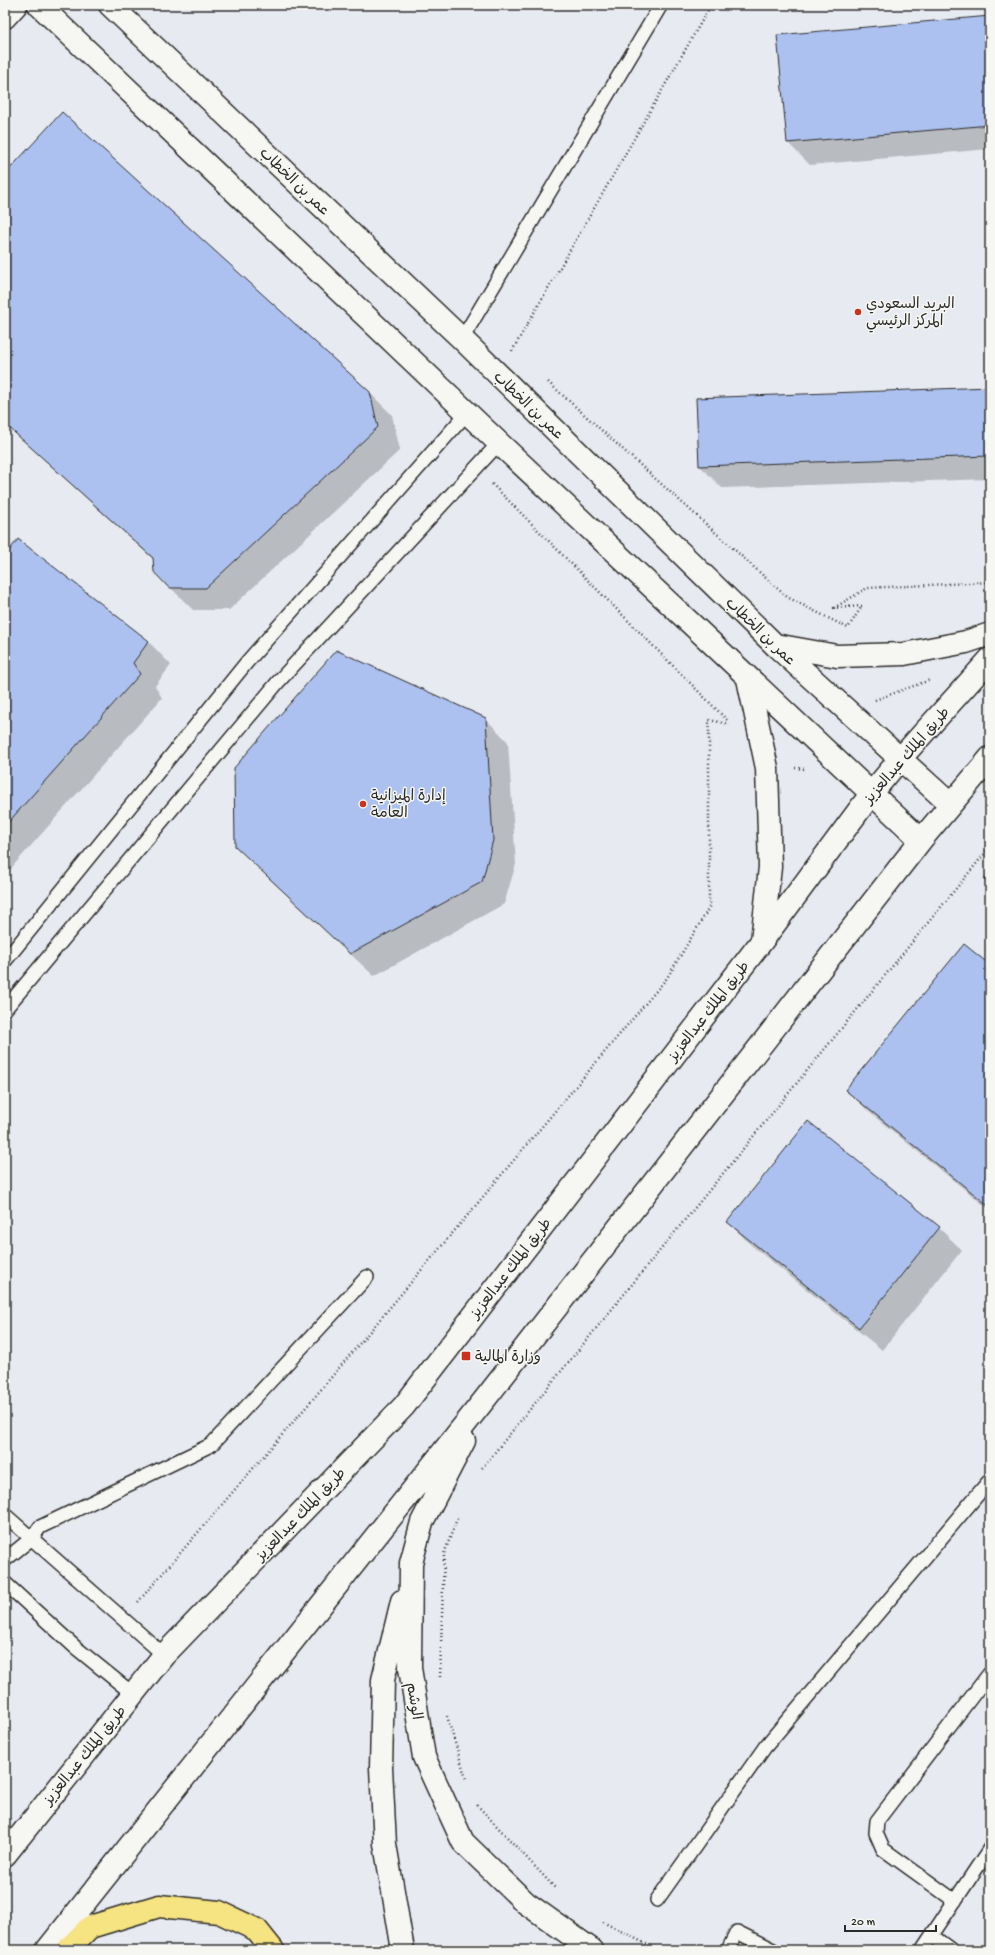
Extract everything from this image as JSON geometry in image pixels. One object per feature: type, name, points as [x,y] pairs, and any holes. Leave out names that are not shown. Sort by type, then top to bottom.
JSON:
[{"type":"main road","points":[[5,17],[16,5]]},
{"type":"main road","points":[[39,5],[499,444],[921,840]]},
{"type":"main road","name":"عمر بن الخطاب","points":[[110,5],[462,340],[775,645],[950,804]]},
{"type":"main road","points":[[775,645],[836,656],[904,654],[966,642],[990,634]]},
{"type":"main road","name":"طريق الملك عبدالعزيز","points":[[5,1855],[164,1655],[404,1406],[762,941],[871,794],[900,759],[990,659]]},
{"type":"main road","points":[[748,679],[767,768],[770,867],[762,941]]},
{"type":"main road","points":[[47,1950],[485,1399],[921,840],[990,758]]},
{"type":"main road","name":"الوشم","points":[[485,1399],[422,1522],[412,1563],[410,1668],[424,1757],[463,1842],[526,1903],[592,1950]]},
{"type":"main road","points":[[403,1950],[385,1844],[381,1768],[383,1680],[412,1563]]},
{"type":"main road","points":[[67,1950],[90,1927],[159,1906],[219,1912],[257,1930],[273,1950]]},
{"type":"lane","points":[[462,340],[661,5]]},
{"type":"lane","points":[[5,961],[247,662],[467,413]]},
{"type":"lane","points":[[5,1009],[278,682],[499,444]]},
{"type":"lane","points":[[5,1560],[32,1538],[40,1527],[211,1445],[367,1277]]},
{"type":"lane","points":[[657,1900],[765,1747],[990,1480]]},
{"type":"lane","points":[[5,1515],[164,1655]]},
{"type":"lane","points":[[5,1583],[75,1647],[133,1694]]},
{"type":"lane","points":[[955,1901],[883,1849],[876,1832],[877,1820],[989,1674]]},
{"type":"lane","points":[[922,1950],[990,1848]]},
{"type":"lane","points":[[728,1950],[737,1932],[773,1950]]},
{"type":"lane","points":[[932,1936],[951,1950]]},
{"type":"path","points":[[517,357],[511,353],[711,5]]},
{"type":"path","points":[[545,380],[787,597],[848,628],[862,606],[834,608],[867,588],[990,582]]},
{"type":"path","points":[[123,1619],[313,1399],[667,978],[708,908],[709,720],[732,724],[476,468]]},
{"type":"path","points":[[872,701],[930,680]]},
{"type":"path","points":[[478,1473],[990,847]]},
{"type":"path","points":[[440,1678],[444,1554],[459,1513]]},
{"type":"path","points":[[444,1709],[468,1784]]},
{"type":"path","points":[[472,1799],[556,1890]]},
{"type":"path","points":[[601,1921],[658,1950]]},
{"type":"building","points":[[990,16],[990,125],[787,143],[777,35]]},
{"type":"building","points":[[62,112],[370,392],[378,427],[206,588],[169,588],[154,572],[153,558],[5,424],[5,174]]},
{"type":"building","points":[[990,387],[990,456],[699,466],[696,398]]},
{"type":"building","points":[[18,539],[149,641],[133,663],[140,674],[5,826],[5,556]]},
{"type":"building","name":"إدارة الميزانية العامة","points":[[336,650],[486,718],[493,840],[482,882],[350,954],[235,846],[234,768]]},
{"type":"building","points":[[990,872],[990,885],[984,880]]},
{"type":"building","points":[[964,944],[990,965],[990,1207],[845,1090]]},
{"type":"building","points":[[808,1121],[940,1227],[859,1328],[727,1222]]},
{"type":"place","name":"البريد السعودي المركز الرئيسي","points":[[858,312]]},
{"type":"place","name":"إدارة الميزانية العامة","points":[[363,804]]},
{"type":"place","name":"وزارة المالية","points":[[466,1356]]}]
